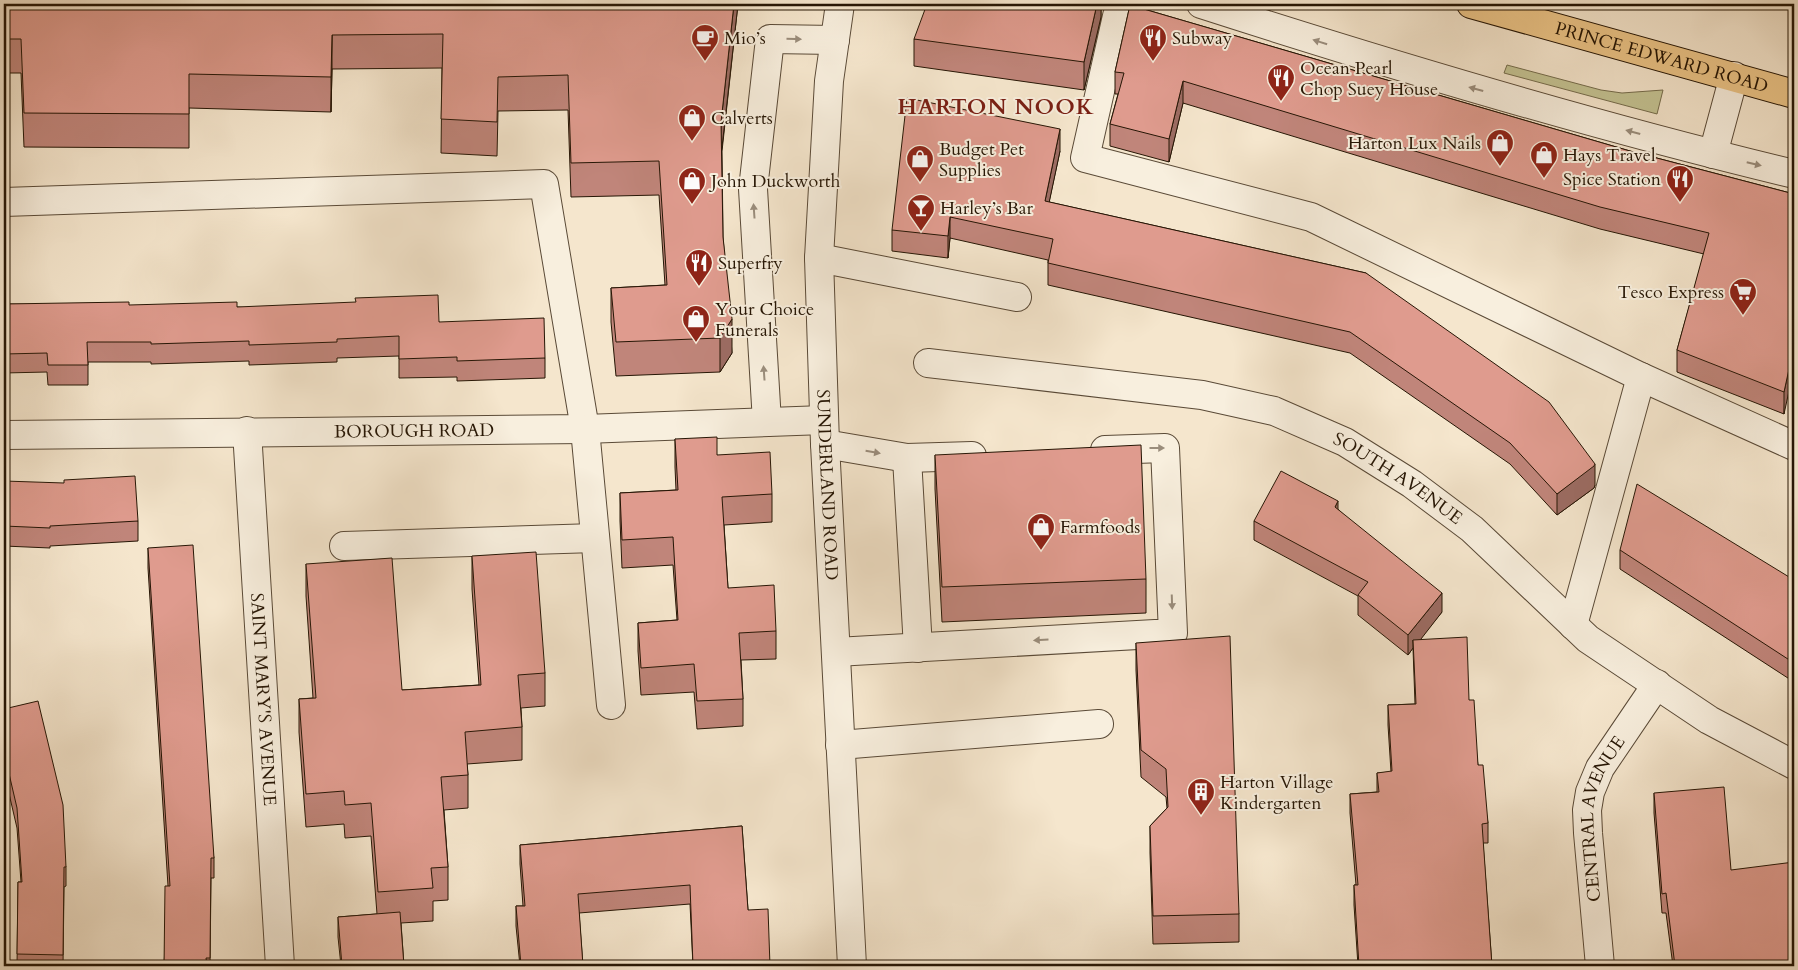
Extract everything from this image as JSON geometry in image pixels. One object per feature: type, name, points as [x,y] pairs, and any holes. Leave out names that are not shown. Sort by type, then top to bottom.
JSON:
[{"type":"main road","name":"PRINCE EDWARD ROAD","points":[[1471,4],[1794,94]]},
{"type":"street","name":"SUNDERLAND ROAD","points":[[840,4],[829,81],[819,258],[824,432],[852,966]]},
{"type":"street","points":[[1122,4],[1117,16],[1085,158],[1311,217],[1641,377],[1794,446]]},
{"type":"street","points":[[1202,4],[1409,70],[1713,154],[1794,174]]},
{"type":"street","points":[[767,422],[753,189],[770,39],[835,40]]},
{"type":"street","points":[[1713,154],[1734,76]]},
{"type":"street","points":[[4,202],[544,184],[585,429],[611,705]]},
{"type":"street","points":[[819,258],[1017,297]]},
{"type":"street","name":"SOUTH AVENUE","points":[[928,363],[1202,395],[1274,411],[1344,442],[1412,484],[1472,529],[1588,639],[1710,720],[1794,765]]},
{"type":"street","points":[[1573,625],[1641,377]]},
{"type":"street","name":"BOROUGH ROAD","points":[[4,435],[246,431],[585,429],[767,422],[824,432],[908,458],[997,455]]},
{"type":"street","name":"SAINT MARY'S AVENUE","points":[[246,431],[280,966]]},
{"type":"street","points":[[836,652],[1173,633],[1165,448],[1076,451]]},
{"type":"street","points":[[908,458],[918,648]]},
{"type":"street","points":[[344,546],[595,538]]},
{"type":"street","name":"CENTRAL AVENUE","points":[[1600,966],[1588,833],[1587,810],[1590,792],[1600,768],[1656,684]]},
{"type":"street","points":[[840,745],[1099,724]]},
{"type":"shaded area","points":[[1507,65],[1601,90],[1622,93],[1663,90],[1657,114],[1504,73]]},
{"type":"building","points":[[4,4],[734,4],[721,122],[723,237],[732,319],[720,338],[616,342],[611,288],[667,285],[659,161],[571,163],[568,75],[498,77],[497,122],[441,119],[443,34],[332,35],[331,77],[189,74],[189,114],[24,113],[21,39],[4,39]]},
{"type":"building","points":[[927,4],[1097,4],[1084,62],[914,39]]},
{"type":"building","points":[[1130,5],[1630,151],[1794,194],[1794,346],[1784,392],[1677,350],[1709,233],[1600,207],[1183,81],[1169,139],[1110,124],[1124,73],[1115,72]]},
{"type":"building","points":[[907,98],[1060,129],[1045,201],[1366,273],[1549,402],[1595,464],[1594,466],[1557,494],[1510,443],[1350,332],[1048,263],[1053,239],[950,217],[948,236],[892,230]]},
{"type":"building","points":[[438,295],[439,322],[544,318],[545,358],[457,361],[457,357],[399,359],[399,336],[337,339],[337,342],[249,345],[249,341],[151,344],[151,342],[87,342],[88,365],[48,365],[47,353],[4,354],[4,304],[129,302],[129,305],[237,302],[237,307],[356,302],[355,298]]},
{"type":"building","points":[[717,437],[717,455],[770,452],[772,494],[722,497],[728,588],[774,585],[776,631],[739,633],[743,699],[697,701],[694,664],[641,668],[638,623],[678,620],[673,537],[622,540],[620,493],[678,490],[675,439]]},
{"type":"building","name":"Farmfoods","points":[[1141,445],[1146,579],[942,587],[935,455]]},
{"type":"building","points":[[1281,471],[1338,501],[1335,507],[1442,593],[1408,635],[1358,595],[1368,582],[1254,521]]},
{"type":"building","points":[[135,476],[138,521],[50,526],[50,528],[4,526],[4,481],[64,483],[64,480]]},
{"type":"building","points":[[1637,484],[1794,580],[1794,663],[1620,550]]},
{"type":"building","points":[[193,545],[214,858],[211,858],[210,958],[206,958],[207,966],[164,966],[165,886],[170,886],[148,548]]},
{"type":"building","points":[[536,552],[545,673],[518,675],[522,727],[465,732],[468,775],[441,777],[448,867],[431,868],[433,888],[378,892],[371,803],[345,805],[344,791],[306,794],[299,699],[316,698],[306,564],[392,558],[402,690],[481,685],[472,556]]},
{"type":"building","name":"Harton Village Kindergarten","points":[[1230,636],[1239,914],[1153,916],[1150,826],[1168,807],[1166,769],[1141,750],[1136,643]]},
{"type":"building","points":[[1467,637],[1469,700],[1474,700],[1478,765],[1483,765],[1488,823],[1482,824],[1492,966],[1359,966],[1354,885],[1358,885],[1350,794],[1379,792],[1377,773],[1392,771],[1388,705],[1416,704],[1413,640]]},
{"type":"building","points":[[38,701],[63,805],[66,867],[64,867],[63,955],[17,954],[18,882],[22,882],[17,808],[4,752],[4,709]]},
{"type":"building","points":[[1724,787],[1731,870],[1794,862],[1794,966],[1675,966],[1666,893],[1662,894],[1654,793]]},
{"type":"building","points":[[742,826],[748,910],[768,909],[770,966],[693,966],[690,885],[578,894],[583,966],[521,966],[516,906],[525,906],[520,845]]},
{"type":"building","points":[[400,912],[404,966],[342,966],[338,917]]},
{"type":"place","name":"Mio’s","points":[[705,62]]},
{"type":"place","name":"Subway","points":[[1153,62]]},
{"type":"place","name":"Ocean Pearl Chop Suey House","points":[[1281,102]]},
{"type":"place","name":"Calverts","points":[[692,142]]},
{"type":"place","name":"Harton Lux Nails","points":[[1500,167]]},
{"type":"place","name":"Hays Travel","points":[[1544,179]]},
{"type":"place","name":"Budget Pet Supplies","points":[[920,183]]},
{"type":"place","name":"Spice Station","points":[[1680,203]]},
{"type":"place","name":"John Duckworth","points":[[692,205]]},
{"type":"place","name":"Harley’s Bar","points":[[921,232]]},
{"type":"place","name":"Superfry","points":[[699,287]]},
{"type":"place","name":"Tesco Express","points":[[1743,316]]},
{"type":"place","name":"Your Choice Funerals","points":[[696,343]]},
{"type":"place","name":"Farmfoods","points":[[1041,551]]},
{"type":"place","name":"Harton Village Kindergarten","points":[[1201,816]]},
{"type":"district","name":"HARTON NOOK","points":[[996,106]]}]
